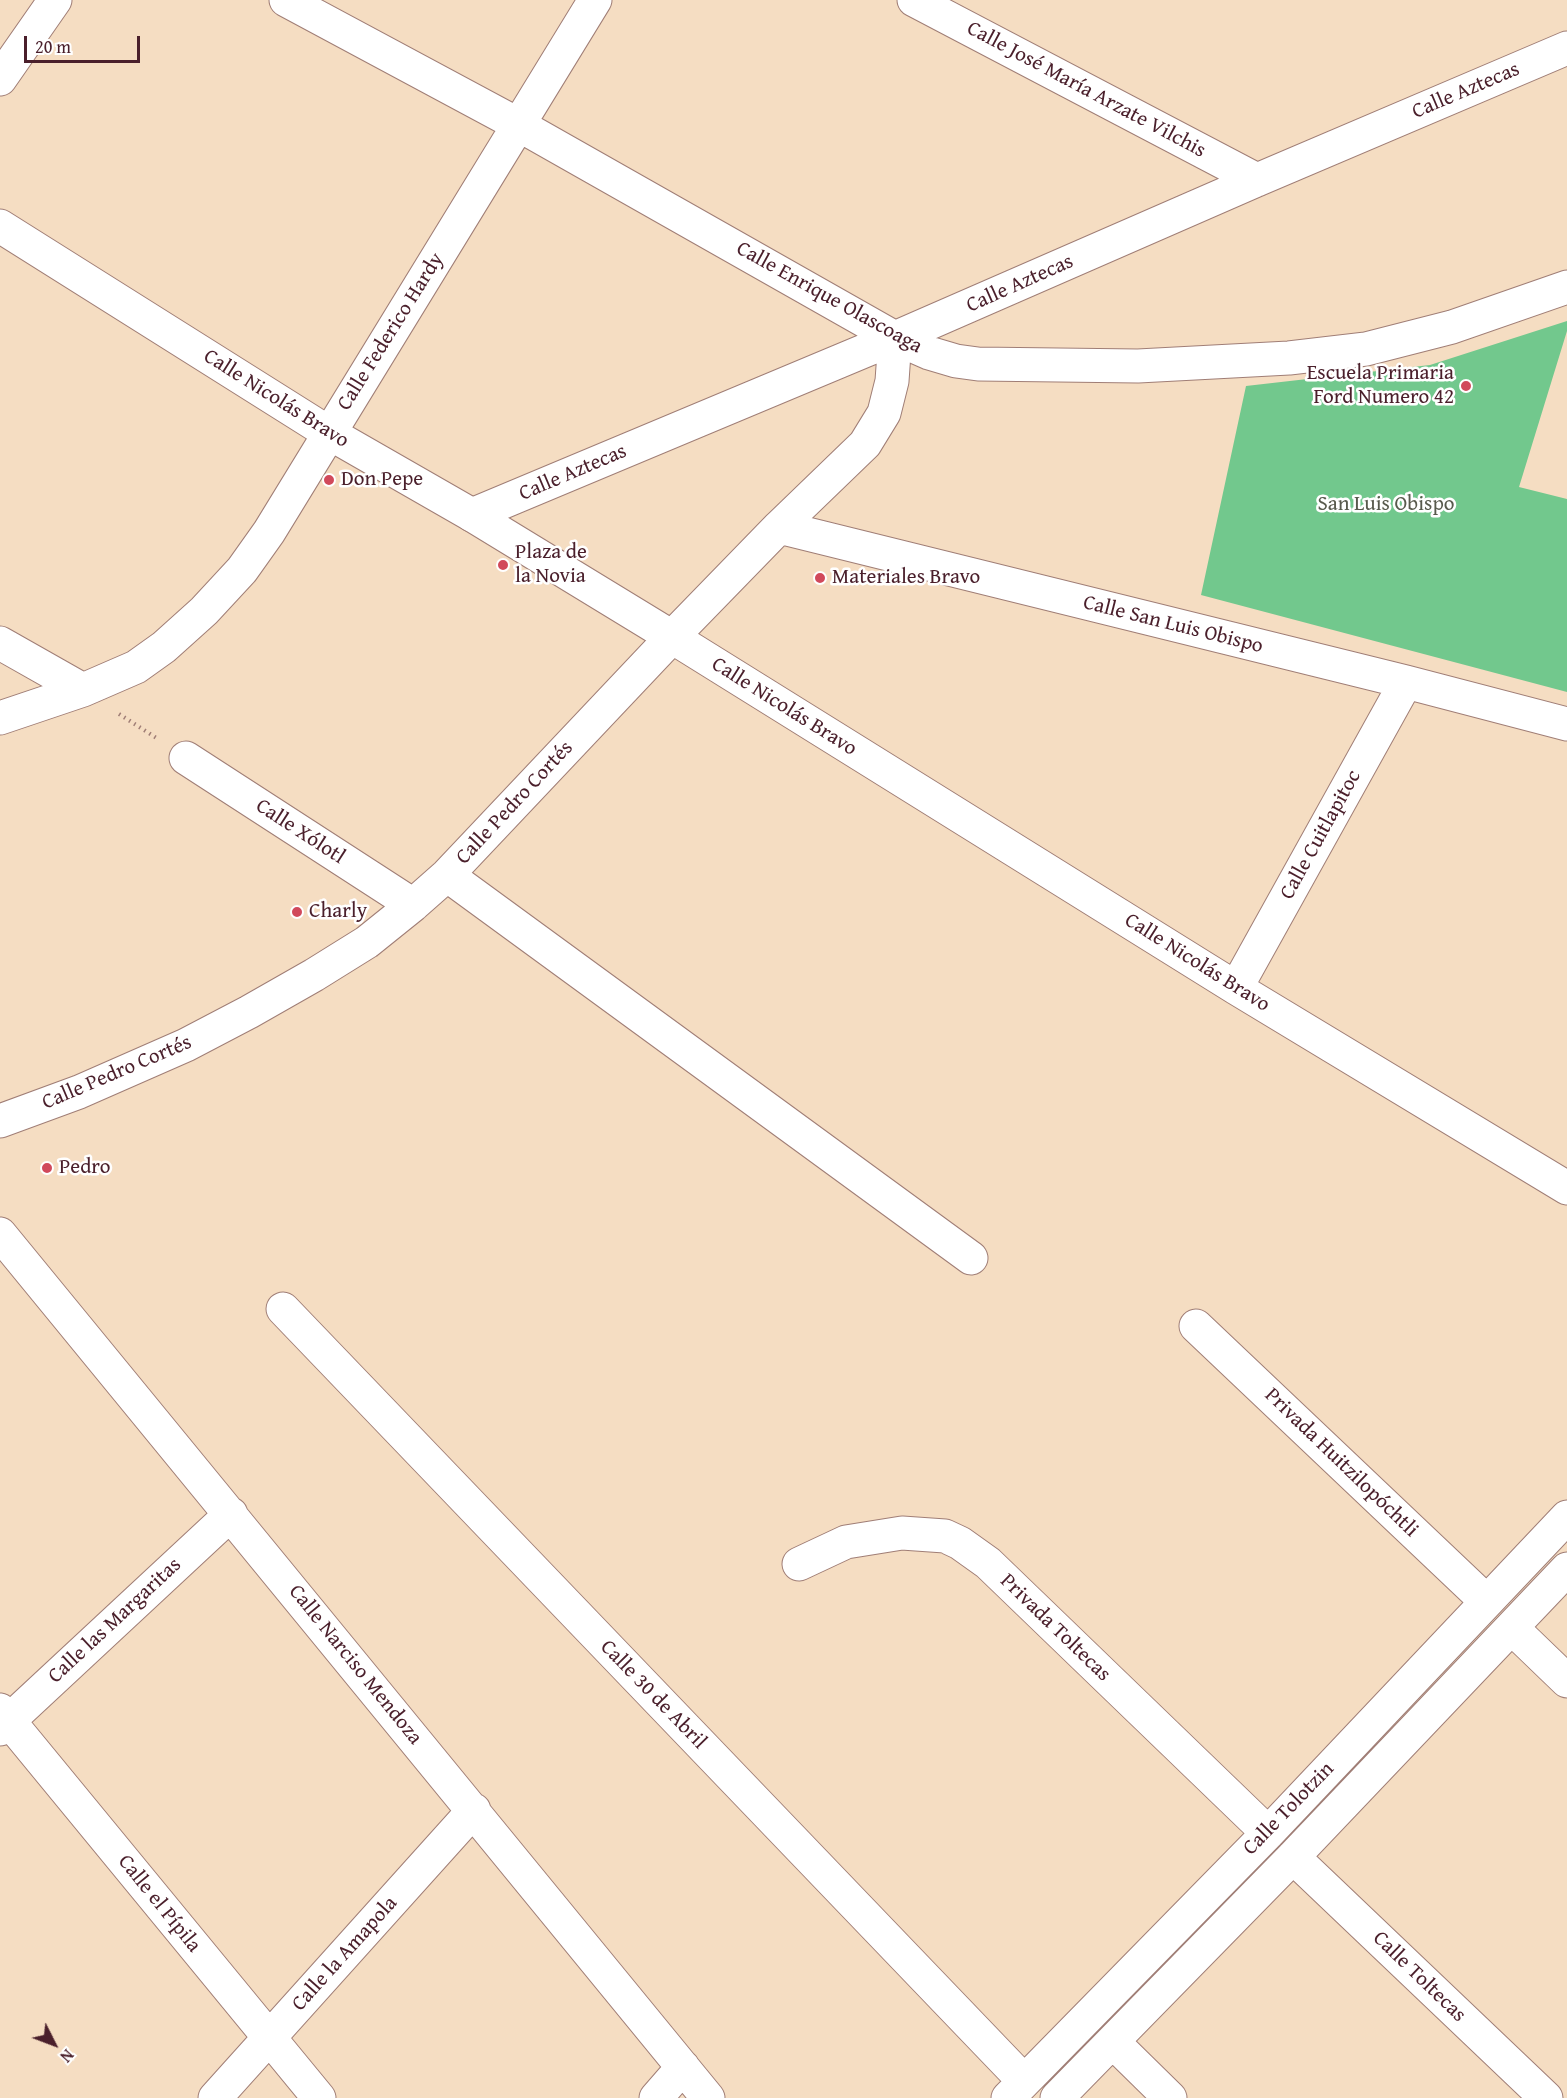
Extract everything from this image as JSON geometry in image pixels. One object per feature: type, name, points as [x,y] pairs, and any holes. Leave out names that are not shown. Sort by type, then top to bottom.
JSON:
[{"type":"street","points":[[0,79],[55,0]]},
{"type":"street","name":"Calle Enrique Olascoaga","points":[[286,0],[519,124],[896,338],[929,353],[956,361],[978,364],[1138,366],[1289,358],[1377,346],[1452,327],[1567,287]]},
{"type":"street","name":"Calle Federico Hardy","points":[[0,718],[83,690],[136,667],[164,647],[204,611],[242,570],[329,433],[595,0]]},
{"type":"street","name":"Calle José María Arzate Vilchis","points":[[914,0],[1257,180]]},
{"type":"street","name":"Calle Aztecas","points":[[472,515],[896,338],[1257,180],[1567,48]]},
{"type":"street","name":"Calle Nicolás Bravo","points":[[0,226],[329,433],[472,515],[1236,988],[1567,1188]]},
{"type":"street","name":"Calle Pedro Cortés","points":[[0,1121],[79,1092],[186,1045],[314,975],[367,942],[413,905],[447,875],[672,637],[865,444],[884,413],[892,381],[896,338]]},
{"type":"street","name":"Calle San Luis Obispo","points":[[779,528],[1406,682],[1567,724]]},
{"type":"street","points":[[0,643],[83,690]]},
{"type":"street","name":"Calle Cuitlapitoc","points":[[1236,988],[1406,682]]},
{"type":"street","name":"Calle Xólotl","points":[[186,758],[413,905]]},
{"type":"street","points":[[447,875],[971,1258]]},
{"type":"street","name":"Calle Narciso Mendoza","points":[[0,1234],[708,2098]]},
{"type":"street","name":"Calle 30 de Abril","points":[[283,1309],[1016,2090]]},
{"type":"street","name":"Privada Huitzilopóchtli","points":[[1196,1326],[1486,1601]]},
{"type":"street","name":"Calle las Margaritas","points":[[3,1720],[231,1514]]},
{"type":"street","name":"Calle Tolotzin","points":[[1016,2090],[1268,1833],[1567,1517]]},
{"type":"street","name":"Privada Toltecas","points":[[799,1564],[846,1542],[902,1533],[945,1536],[960,1543],[988,1563],[1268,1833]]},
{"type":"street","name":"Calle Tolotzin","points":[[1057,2098],[1293,1857],[1567,1569]]},
{"type":"street","points":[[1512,1628],[1567,1681]]},
{"type":"street","name":"Calle el Pípila","points":[[3,1720],[319,2098]]},
{"type":"street","name":"Calle la Amapola","points":[[215,2098],[474,1810]]},
{"type":"street","name":"Calle Toltecas","points":[[1293,1857],[1546,2098]]},
{"type":"street","points":[[1113,2042],[1170,2098]]},
{"type":"street","points":[[656,2098],[682,2067]]},
{"type":"path","points":[[83,690],[186,758]]},
{"type":"green space","name":"San Luis Obispo","points":[[1567,321],[1567,331],[1519,487],[1567,499],[1567,692],[1201,595],[1246,386],[1430,365]]},
{"type":"place","name":"Escuela Primaria Ford Numero 42","points":[[1466,386]]},
{"type":"place","name":"Don Pepe","points":[[329,480]]},
{"type":"place","name":"Plaza de la Novia","points":[[503,565]]},
{"type":"place","name":"Materiales Bravo","points":[[820,578]]},
{"type":"place","name":"Charly","points":[[297,912]]},
{"type":"place","name":"Pedro","points":[[47,1168]]}]
